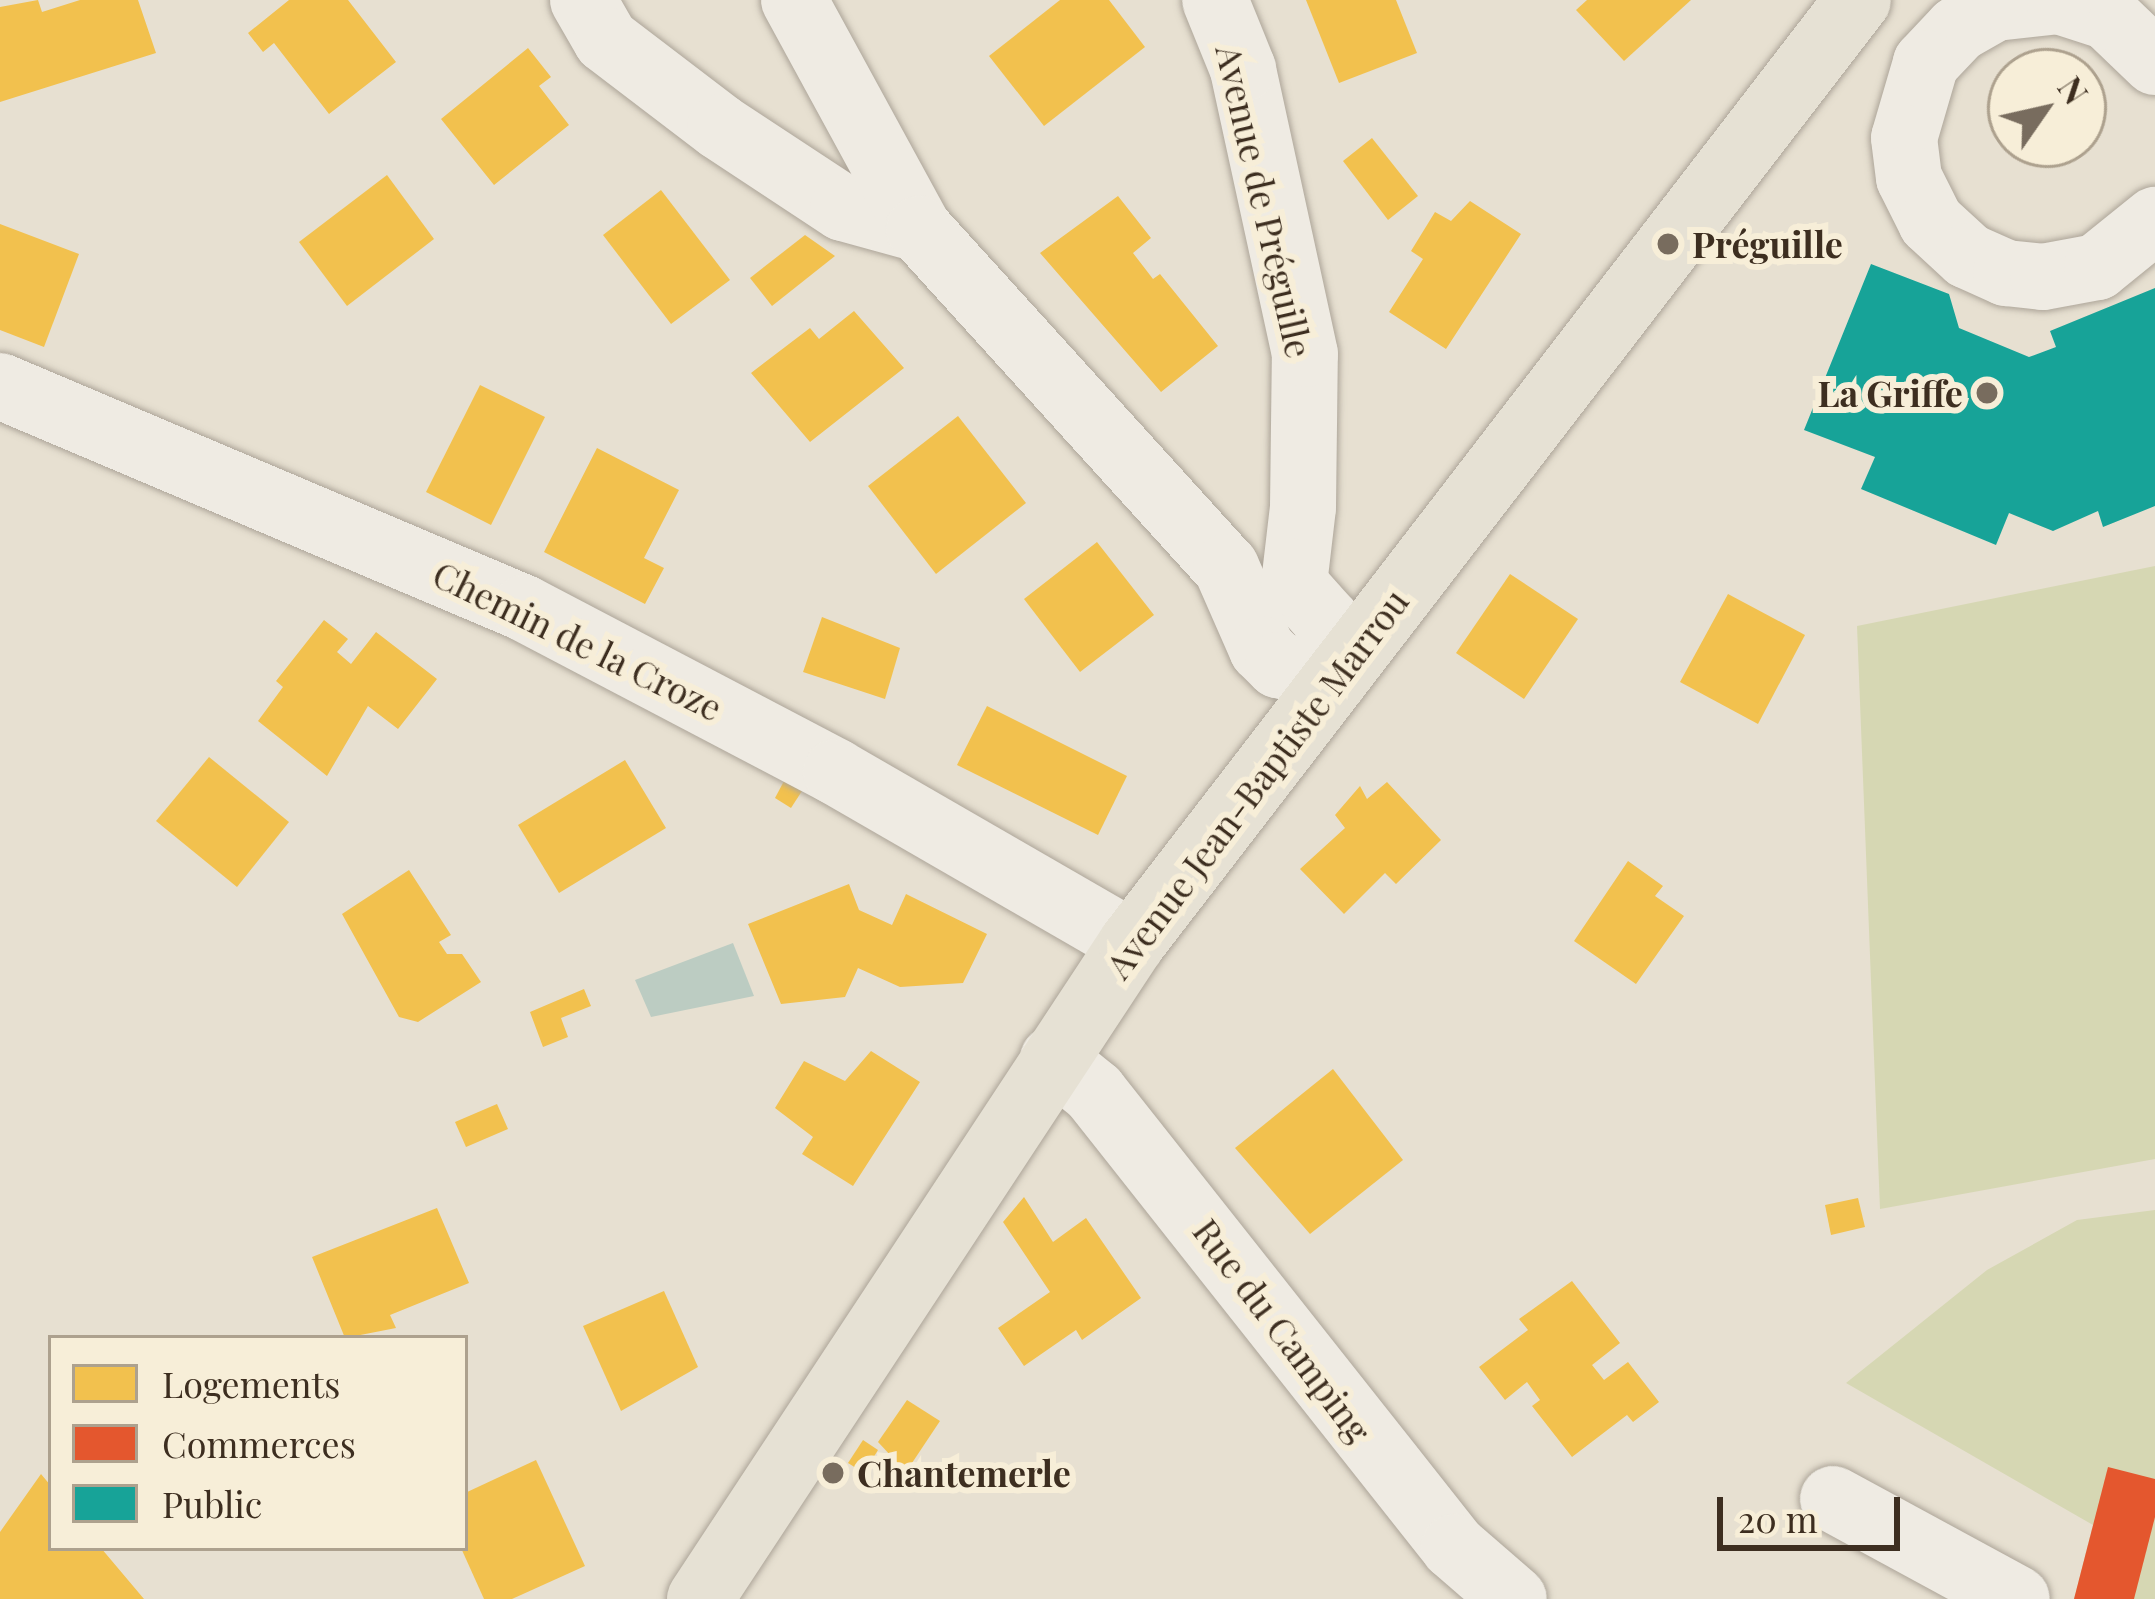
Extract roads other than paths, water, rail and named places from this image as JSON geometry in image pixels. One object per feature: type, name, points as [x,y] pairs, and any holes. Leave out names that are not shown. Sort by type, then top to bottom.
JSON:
[{"type":"main road","name":"Avenue Jean-Baptiste Marrou","points":[[700,1599],[1132,943],[1858,0]]},
{"type":"street","points":[[583,0],[606,40],[720,128],[842,208],[919,229]]},
{"type":"street","points":[[794,0],[919,229],[1226,567],[1262,649],[1278,665],[1335,679],[1327,621],[1294,584],[1226,567]]},
{"type":"street","name":"Avenue de Préguille","points":[[1215,0],[1243,69],[1305,354],[1304,508],[1294,584]]},
{"type":"street","points":[[2155,62],[2108,17],[2059,1],[1995,8],[1958,29],[1926,63],[1907,118],[1909,178],[1931,222],[1968,256],[2006,273],[2043,277],[2097,267],[2155,220]]},
{"type":"street","name":"Chemin de la Croze","points":[[0,386],[524,608],[796,750],[1132,943]]},
{"type":"street","name":"Rue du Camping","points":[[1053,1059],[1094,1092],[1139,1146],[1454,1547],[1514,1599]]},
{"type":"street","points":[[1833,1499],[2018,1599]]},
{"type":"place","name":"Préguille","points":[[1668,244]]},
{"type":"place","name":"La Griffe","points":[[1987,393]]},
{"type":"place","name":"Chantemerle","points":[[833,1473]]}]
